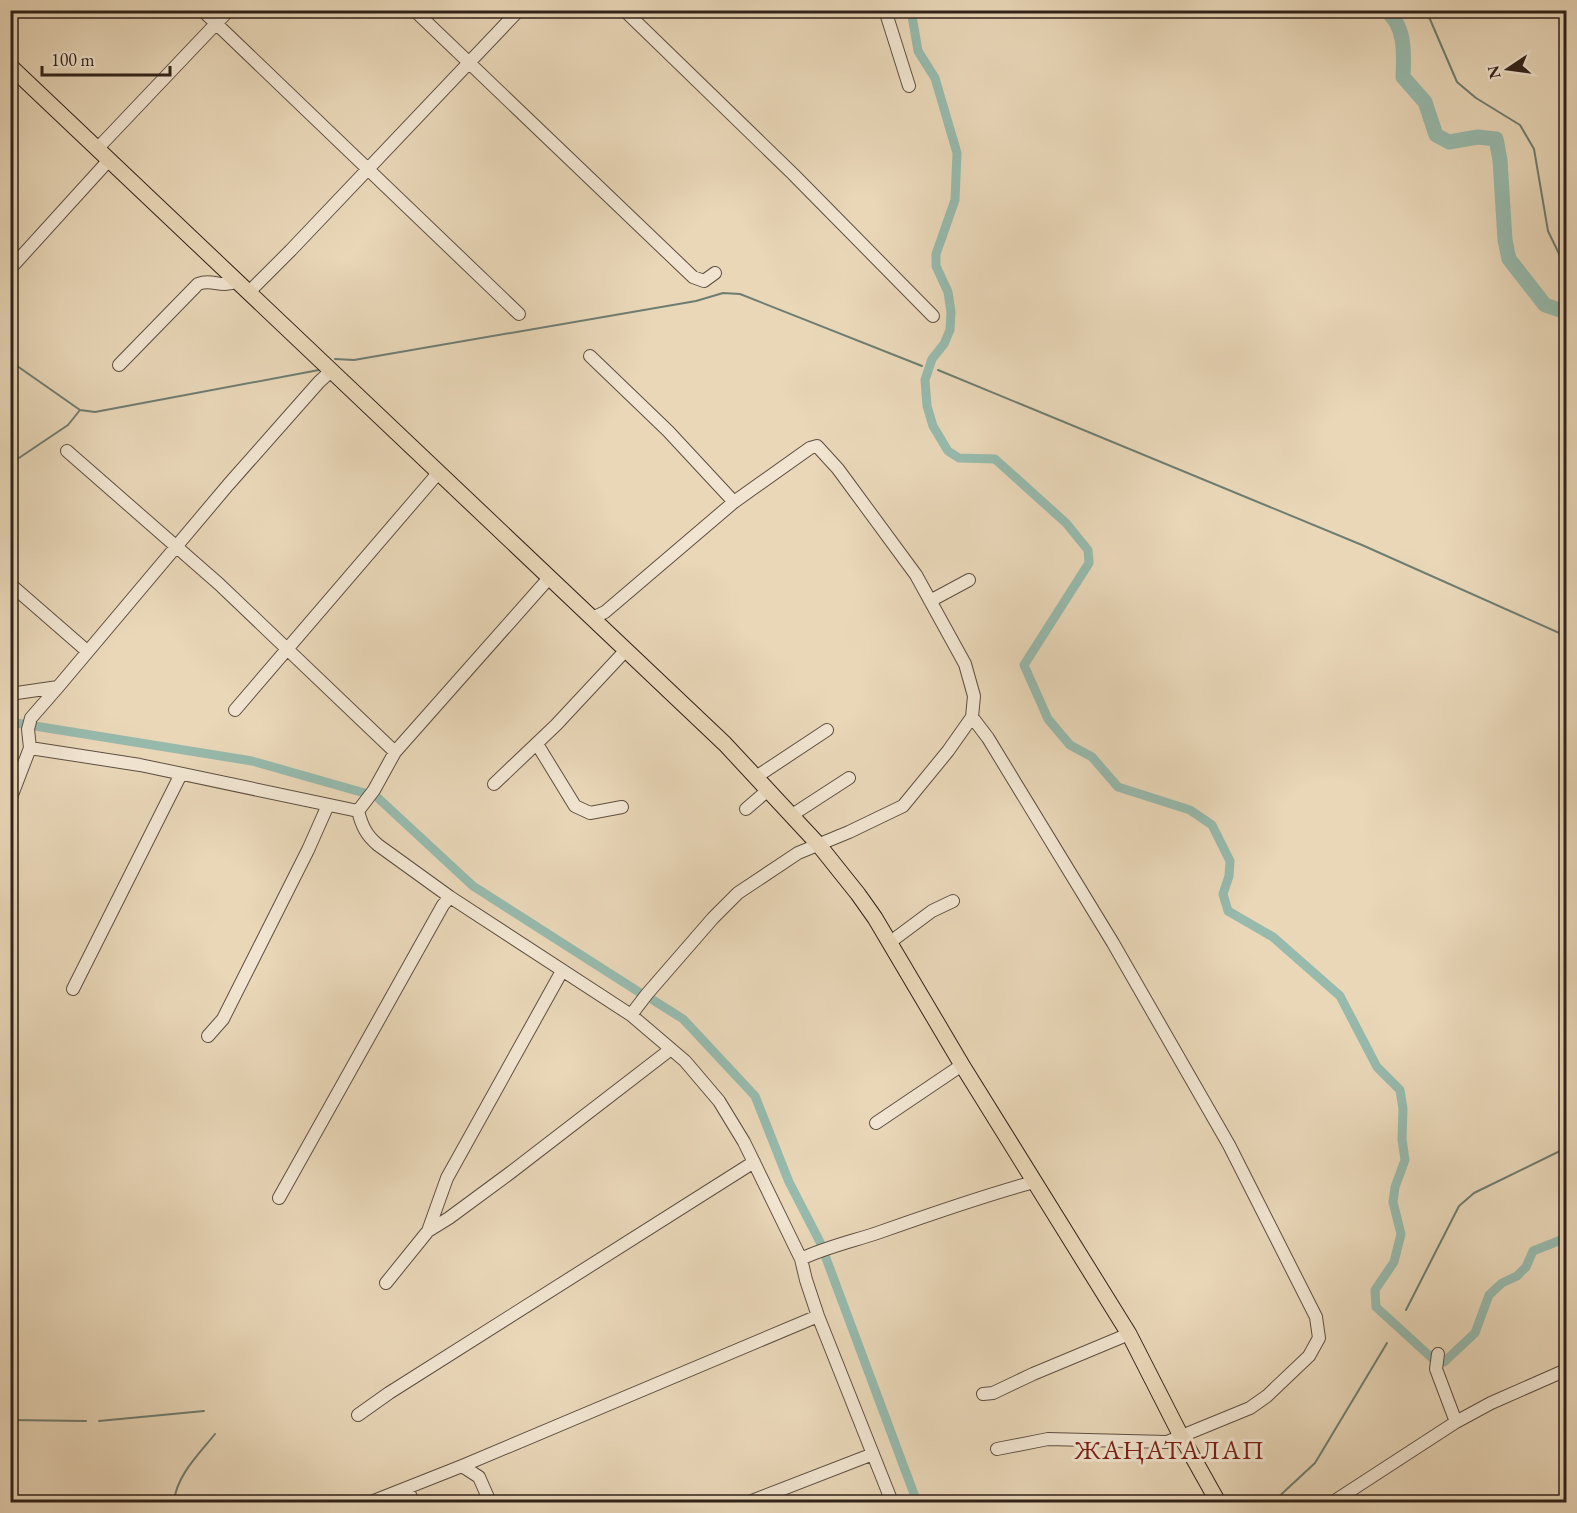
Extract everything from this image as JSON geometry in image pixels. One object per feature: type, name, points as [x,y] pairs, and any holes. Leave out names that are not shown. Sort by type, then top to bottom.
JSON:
[{"type":"main road","points":[[10,66],[725,744],[818,844],[858,894],[1130,1334],[1180,1436],[1218,1503]]},
{"type":"street","points":[[202,10],[519,314]]},
{"type":"street","points":[[98,149],[229,10]]},
{"type":"street","points":[[414,10],[693,277],[704,281],[715,273]]},
{"type":"street","points":[[249,292],[519,10]]},
{"type":"street","points":[[624,10],[933,316]]},
{"type":"street","points":[[885,10],[909,86]]},
{"type":"street","points":[[10,270],[110,160]]},
{"type":"street","points":[[118,365],[198,284],[207,281],[224,286],[237,282]]},
{"type":"street","points":[[590,356],[661,424],[734,502]]},
{"type":"street","points":[[10,800],[30,748],[29,724],[35,711],[58,687],[259,450],[332,370]]},
{"type":"street","points":[[592,618],[600,616],[734,502],[810,448],[819,447],[916,575],[965,664],[974,696],[972,717],[948,751],[903,806],[784,861],[725,905],[647,993],[631,1015]]},
{"type":"street","points":[[68,451],[178,547],[395,752]]},
{"type":"street","points":[[235,710],[439,472]]},
{"type":"street","points":[[358,811],[374,790],[395,752],[549,578]]},
{"type":"street","points":[[930,601],[969,580]]},
{"type":"street","points":[[10,584],[87,651]]},
{"type":"street","points":[[494,784],[537,744],[626,650]]},
{"type":"street","points":[[10,694],[58,687]]},
{"type":"street","points":[[972,717],[988,738],[1090,904],[1229,1145],[1316,1317],[1319,1338],[1315,1348],[1267,1396],[1242,1413],[1167,1442],[1048,1439],[997,1449]]},
{"type":"street","points":[[756,777],[827,730]]},
{"type":"street","points":[[537,744],[575,806],[590,813],[622,807]]},
{"type":"street","points":[[30,748],[117,760],[358,811]]},
{"type":"street","points":[[73,989],[181,774]]},
{"type":"street","points":[[792,815],[849,778]]},
{"type":"street","points":[[746,809],[768,790]]},
{"type":"street","points":[[208,1036],[223,1018],[308,850],[328,805]]},
{"type":"street","points":[[358,811],[368,836],[450,897],[631,1015],[685,1061],[719,1101],[754,1162],[801,1259],[818,1316],[892,1503]]},
{"type":"street","points":[[279,1198],[450,897]]},
{"type":"street","points":[[889,943],[932,911],[953,901]]},
{"type":"street","points":[[386,1282],[428,1230],[447,1178],[562,971]]},
{"type":"street","points":[[428,1230],[449,1218],[510,1173],[671,1049]]},
{"type":"street","points":[[876,1123],[962,1065]]},
{"type":"street","points":[[358,1415],[389,1393],[754,1162]]},
{"type":"street","points":[[801,1259],[984,1195],[1034,1182]]},
{"type":"street","points":[[371,1503],[818,1316]]},
{"type":"street","points":[[983,1394],[998,1391],[1130,1334]]},
{"type":"street","points":[[1437,1359],[1436,1369],[1456,1422]]},
{"type":"street","points":[[1333,1503],[1456,1422],[1491,1403],[1566,1370]]},
{"type":"street","points":[[749,1503],[873,1454]]},
{"type":"street","points":[[462,1466],[479,1477],[490,1503]]},
{"type":"street","points":[[407,1488],[413,1502]]},
{"type":"waterway","points":[[911,10],[918,51],[935,78],[957,153],[955,200],[936,254],[936,266],[948,292],[951,312],[950,330],[944,344],[932,359],[925,380],[927,406],[933,426],[948,451],[959,458],[995,459],[1066,523],[1088,550],[1089,563],[1024,665],[1048,719],[1070,745],[1092,757],[1118,787],[1190,810],[1212,825],[1230,861],[1229,876],[1223,894],[1228,911],[1273,937],[1340,996],[1377,1067],[1400,1090],[1405,1160],[1395,1187],[1393,1202],[1401,1234],[1394,1262],[1375,1290],[1376,1307],[1433,1359],[1444,1362],[1475,1333],[1489,1295],[1502,1283],[1517,1276],[1526,1267],[1533,1251],[1566,1238]]},
{"type":"waterway","points":[[1385,10],[1392,16],[1400,32],[1403,77],[1425,102],[1436,135],[1449,142],[1478,137],[1496,139],[1500,160],[1505,240],[1509,259],[1545,305],[1566,312]]},
{"type":"waterway","points":[[1426,10],[1457,82],[1476,98],[1520,125],[1534,149],[1548,231],[1562,260],[1566,263]]},
{"type":"waterway","points":[[335,359],[354,360],[696,301],[723,293],[740,294],[922,366]]},
{"type":"waterway","points":[[10,361],[80,410],[95,412],[319,370]]},
{"type":"waterway","points":[[938,370],[1362,545],[1566,636]]},
{"type":"waterway","points":[[10,464],[68,425],[80,410]]},
{"type":"waterway","points":[[10,722],[252,761],[368,794]]},
{"type":"waterway","points":[[378,798],[473,886],[642,994]]},
{"type":"waterway","points":[[653,1000],[683,1019],[755,1096],[789,1182],[820,1242],[917,1502]]},
{"type":"waterway","points":[[1406,1310],[1459,1206],[1474,1193],[1566,1148]]},
{"type":"waterway","points":[[1273,1502],[1315,1463],[1387,1343]]},
{"type":"waterway","points":[[99,1421],[204,1411]]},
{"type":"waterway","points":[[10,1420],[86,1421]]},
{"type":"waterway","points":[[174,1502],[184,1474],[215,1434]]},
{"type":"district","name":"ЖАҢАТАЛАП","points":[[1170,1449]]}]
